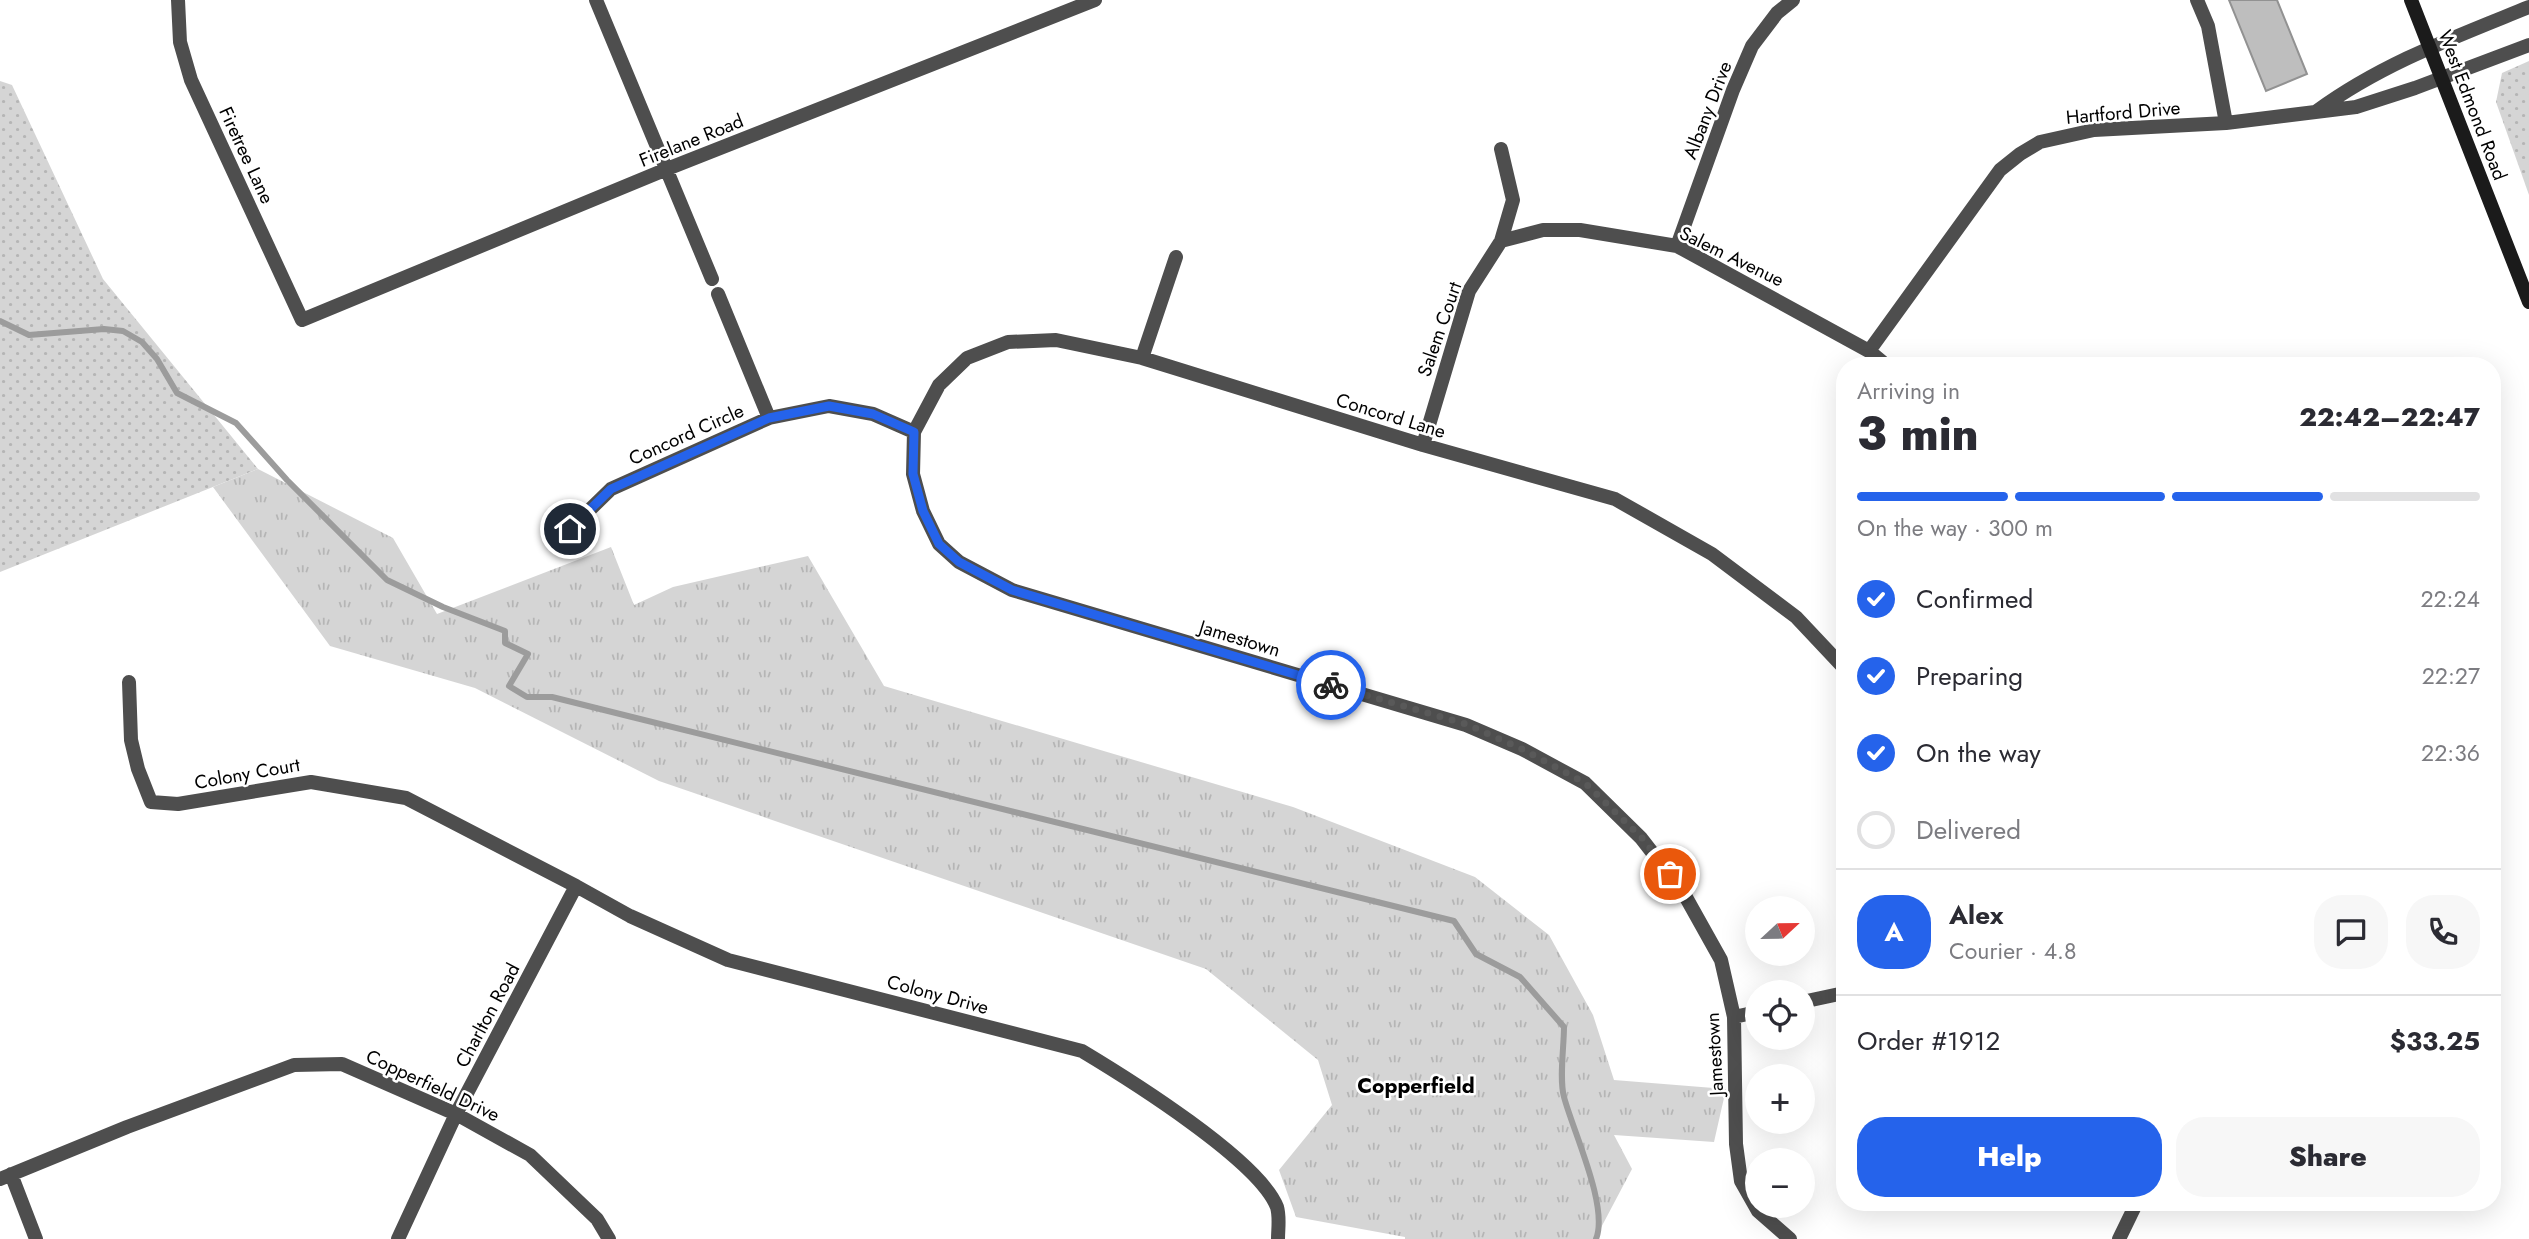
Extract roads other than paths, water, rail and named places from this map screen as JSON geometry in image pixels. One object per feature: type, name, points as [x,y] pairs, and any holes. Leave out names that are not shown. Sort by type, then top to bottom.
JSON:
[{"type":"main road","name":"West Edmond Road","points":[[2411,0],[2529,302]]},
{"type":"street","name":"Firetree Lane","points":[[178,0],[180,43],[191,80],[302,320]]},
{"type":"street","points":[[596,0],[712,279]]},
{"type":"street","name":"Firelane Road","points":[[302,320],[667,169],[1095,0]]},
{"type":"street","name":"Albany Drive","points":[[1677,246],[1752,46],[1777,13],[1793,0]]},
{"type":"street","points":[[2197,0],[2208,26],[2226,123]]},
{"type":"street","name":"Hartford Drive","points":[[2313,113],[2347,89],[2403,59],[2529,7]]},
{"type":"street","name":"Hartford Drive","points":[[1869,351],[1986,187],[2000,170],[2040,142],[2094,130],[2226,123],[2356,107],[2443,78],[2529,44]]},
{"type":"street","name":"Salem Court","points":[[1423,445],[1469,291],[1501,241],[1513,200],[1501,149]]},
{"type":"street","name":"Salem Avenue","points":[[1501,241],[1543,230],[1568,230],[1677,246],[1742,279],[1877,357]]},
{"type":"street","points":[[1142,358],[1175,257]]},
{"type":"street","points":[[718,294],[769,418]]},
{"type":"street","name":"Concord Lane","points":[[914,432],[939,385],[967,358],[1008,342],[1056,340],[1142,358],[1423,445],[1615,499],[1712,554],[1796,617],[1836,660]]},
{"type":"street","name":"Concord Circle","points":[[570,529],[611,489],[769,418],[829,406],[873,414],[914,432]]},
{"type":"street","name":"Jamestown","points":[[914,432],[913,474],[923,511],[939,544],[959,562],[1012,590],[1466,724],[1522,749],[1585,783],[1642,838],[1684,892],[1721,960],[1734,1017],[1736,1144],[1741,1181],[1758,1211],[1790,1239]]},
{"type":"street","name":"Colony Court","points":[[130,682],[131,740],[150,802],[178,804],[311,782],[406,798],[576,886]]},
{"type":"street","name":"Charlton Road","points":[[398,1239],[456,1114],[576,886]]},
{"type":"street","name":"Colony Drive","points":[[576,886],[630,916],[728,960],[1082,1051],[1129,1079],[1232,1155],[1264,1186],[1277,1207],[1278,1239]]},
{"type":"street","points":[[1815,999],[1836,995]]},
{"type":"street","points":[[1734,1017],[1745,1015]]},
{"type":"street","name":"Copperfield Drive","points":[[6,1176],[293,1065],[342,1064],[456,1114],[530,1155],[597,1219],[609,1239]]},
{"type":"street","points":[[6,1176],[36,1239]]},
{"type":"street","points":[[2119,1239],[2133,1211]]},
{"type":"waterway","points":[[0,321],[29,335],[104,329],[123,331],[142,342],[157,359],[177,393],[236,423],[287,480],[387,580],[443,607],[505,631],[505,643],[528,654],[509,686],[527,697],[552,697],[1454,921],[1476,954],[1520,977],[1564,1027],[1564,1097],[1594,1189],[1599,1225],[1596,1239]]},
{"type":"district","name":"Copperfield","points":[[1416,1086]]}]
